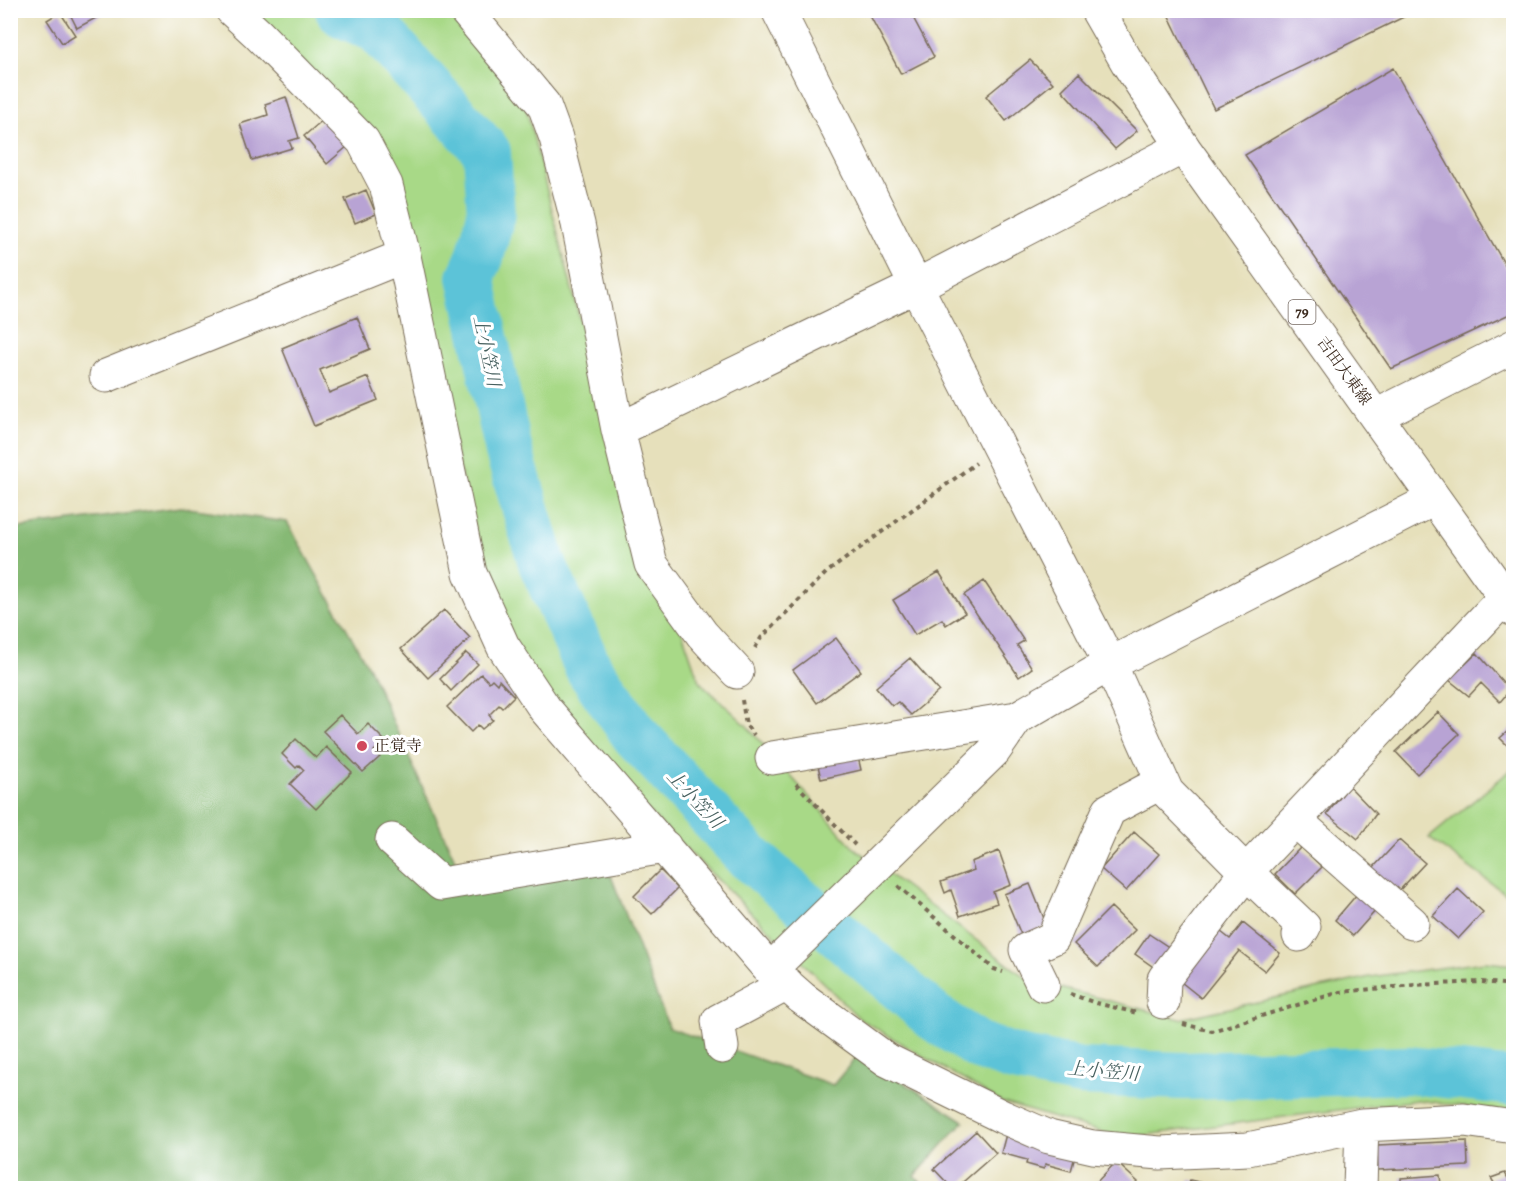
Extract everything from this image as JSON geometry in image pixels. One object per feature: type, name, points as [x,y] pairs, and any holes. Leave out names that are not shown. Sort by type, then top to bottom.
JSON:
[{"type":"street","points":[[232,10],[363,141],[386,185],[404,256],[470,573],[503,646],[545,709],[665,847],[782,968],[802,998],[887,1060],[1049,1137],[1093,1147],[1160,1154],[1248,1149],[1362,1125],[1464,1120],[1514,1127]]},
{"type":"street","points":[[465,10],[544,105],[556,138],[578,224],[618,429],[651,564],[702,634],[737,672]]},
{"type":"street","points":[[778,10],[916,286],[1110,664],[1167,792],[1304,927],[1299,935]]},
{"type":"street","name":"吉田大東線","points":[[1097,10],[1127,63],[1183,147],[1510,603]]},
{"type":"street","points":[[618,429],[916,286],[1183,147]]},
{"type":"street","points":[[106,376],[404,256]]},
{"type":"street","points":[[1376,416],[1514,346]]},
{"type":"street","points":[[772,758],[1017,718],[1110,664],[1434,499]]},
{"type":"street","points":[[1161,1013],[1164,979],[1246,872],[1510,603]]},
{"type":"street","points":[[722,1047],[718,1021],[782,968],[876,867],[994,751],[1017,718]]},
{"type":"street","points":[[1043,985],[1026,950],[1053,938],[1109,810],[1162,782]]},
{"type":"street","points":[[1295,820],[1412,923]]},
{"type":"street","points":[[392,840],[441,884],[665,847]]},
{"type":"street","points":[[1360,1188],[1362,1125]]},
{"type":"path","points":[[998,447],[826,573],[761,639],[737,672],[746,724],[772,758],[876,867],[994,969],[1096,1003],[1161,1013],[1212,1030],[1340,992],[1481,982],[1514,985]]},
{"type":"green space","points":[[228,11],[456,11],[519,80],[595,380],[699,681],[746,725],[853,847],[1029,980],[1180,1019],[1370,977],[1485,962],[1513,965],[1513,1113],[1418,1100],[1121,1138],[1001,1102],[860,1019],[560,725],[503,646],[383,156]]},
{"type":"green space","points":[[181,507],[287,522],[370,670],[464,880],[601,858],[613,881],[669,1028],[833,1085],[859,1054],[964,1121],[915,1176],[925,1188],[11,1188],[10,529]]},
{"type":"green space","points":[[1513,768],[1513,899],[1429,838]]},
{"type":"building","points":[[68,10],[111,10],[77,28]]},
{"type":"building","points":[[867,10],[909,10],[934,57],[901,74]]},
{"type":"building","points":[[1166,10],[1418,10],[1214,109]]},
{"type":"building","points":[[60,12],[75,35],[62,43],[47,20]]},
{"type":"building","points":[[1030,60],[1053,83],[1006,121],[986,96]]},
{"type":"building","points":[[1393,68],[1514,281],[1514,312],[1391,369],[1245,155]]},
{"type":"building","points":[[1079,73],[1137,131],[1115,149],[1062,90]]},
{"type":"building","points":[[286,97],[299,138],[289,141],[292,148],[252,160],[240,124],[268,115],[265,104]]},
{"type":"building","points":[[325,118],[348,146],[327,164],[304,136]]},
{"type":"building","points":[[366,190],[376,214],[355,223],[345,199]]},
{"type":"building","points":[[357,317],[370,349],[320,370],[329,393],[368,377],[378,400],[314,426],[282,348]]},
{"type":"building","points":[[939,572],[965,613],[946,625],[942,619],[915,635],[893,600]]},
{"type":"building","points":[[984,581],[1024,641],[1017,645],[1032,668],[1019,677],[964,595]]},
{"type":"building","points":[[444,610],[470,638],[428,678],[401,649]]},
{"type":"building","points":[[836,638],[861,671],[817,703],[793,670]]},
{"type":"building","points":[[466,653],[478,664],[451,691],[440,679]]},
{"type":"building","points":[[1477,653],[1510,690],[1500,702],[1481,683],[1469,696],[1449,680]]},
{"type":"building","points":[[910,658],[939,691],[911,715],[898,702],[892,706],[876,687]]},
{"type":"building","points":[[481,674],[489,682],[492,679],[497,684],[499,680],[514,696],[502,708],[499,705],[489,715],[493,720],[482,729],[478,725],[471,732],[447,707]]},
{"type":"building","points":[[1438,712],[1459,734],[1417,774],[1396,752]]},
{"type":"building","points":[[340,715],[358,734],[368,724],[385,741],[374,751],[380,757],[363,772],[323,731]]},
{"type":"building","points":[[1514,726],[1514,752],[1500,738]]},
{"type":"building","points":[[296,739],[316,758],[326,747],[352,772],[316,809],[290,784],[304,770],[299,765],[296,768],[282,754]]},
{"type":"building","points":[[857,752],[861,770],[821,779],[817,761]]},
{"type":"building","points":[[1349,786],[1376,814],[1358,839],[1327,814]]},
{"type":"building","points":[[1134,832],[1159,854],[1126,891],[1101,869]]},
{"type":"building","points":[[1399,840],[1425,863],[1396,894],[1371,870]]},
{"type":"building","points":[[1301,847],[1322,867],[1295,894],[1275,874]]},
{"type":"building","points":[[999,851],[1011,885],[993,892],[997,903],[960,916],[951,890],[945,893],[941,882],[974,870],[971,862]]},
{"type":"building","points":[[660,870],[678,888],[652,914],[634,896]]},
{"type":"building","points":[[1030,884],[1047,926],[1022,937],[1004,894]]},
{"type":"building","points":[[1458,889],[1483,912],[1458,939],[1433,916]]},
{"type":"building","points":[[1358,893],[1377,909],[1353,936],[1335,920]]},
{"type":"building","points":[[1111,907],[1135,930],[1098,967],[1074,944]]},
{"type":"building","points":[[1243,923],[1280,953],[1265,971],[1239,951],[1201,998],[1176,978],[1216,928],[1230,939]]},
{"type":"building","points":[[1149,934],[1176,952],[1162,973],[1135,954]]},
{"type":"building","points":[[976,1131],[996,1153],[956,1188],[952,1188],[934,1169]]},
{"type":"building","points":[[1006,1134],[1075,1156],[1071,1171],[1045,1164],[1044,1169],[1026,1164],[1027,1160],[1001,1153]]},
{"type":"building","points":[[1467,1141],[1468,1166],[1378,1170],[1377,1145]]},
{"type":"building","points":[[1116,1162],[1138,1182],[1132,1188],[1091,1188]]},
{"type":"building","points":[[1505,1173],[1513,1188],[1497,1188],[1491,1178]]},
{"type":"building","points":[[1440,1175],[1441,1185],[1401,1188],[1401,1178]]},
{"type":"building","points":[[1190,1180],[1211,1185],[1210,1188],[1187,1188]]},
{"type":"waterway","name":"上小笠川","points":[[339,10],[377,29],[487,152],[491,214],[480,257],[471,277],[509,452],[542,563],[589,669],[635,735],[747,855],[934,1017],[979,1046],[1014,1058],[1081,1072],[1183,1076],[1409,1070],[1514,1082]]},
{"type":"place","name":"正覚寺","points":[[362,746]]}]
